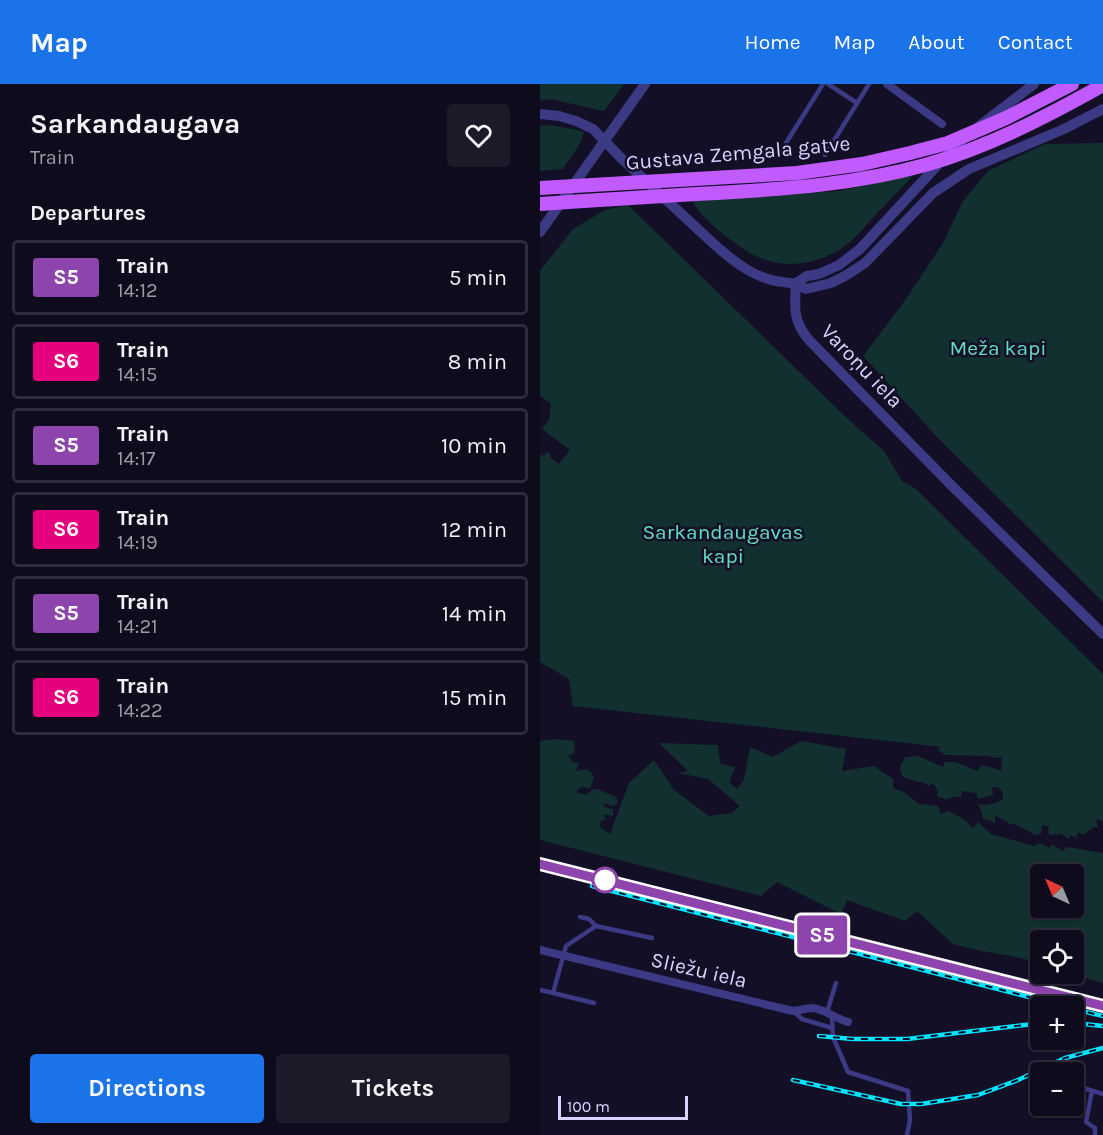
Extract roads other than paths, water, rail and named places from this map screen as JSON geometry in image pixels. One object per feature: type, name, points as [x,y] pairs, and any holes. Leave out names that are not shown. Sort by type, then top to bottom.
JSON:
[{"type":"main road","name":"Gustava Zemgala gatve","points":[[540,188],[797,173],[862,164],[948,143],[1006,118],[1072,84]]},
{"type":"main road","name":"Gustava Zemgala gatve","points":[[540,204],[772,190],[869,178],[924,165],[982,145],[1039,120],[1103,85]]},
{"type":"street","points":[[540,232],[645,84]]},
{"type":"street","points":[[887,84],[942,124]]},
{"type":"street","points":[[796,283],[807,276],[819,274],[839,265],[860,249],[945,157],[991,116],[1034,84]]},
{"type":"street","points":[[540,114],[559,116],[593,129],[730,258],[759,276],[780,282],[796,283],[806,289],[845,276],[865,263],[933,193],[969,168],[1064,129],[1103,108]]},
{"type":"street","points":[[991,116],[994,136],[1002,145],[1014,148]]},
{"type":"street","name":"Varoņu iela","points":[[796,283],[796,318],[809,340],[904,438],[1103,634]]},
{"type":"street","name":"Sliežu iela","points":[[540,950],[793,1011],[812,1008],[848,1022]]},
{"type":"lane","points":[[786,143],[825,84],[857,103]]},
{"type":"lane","points":[[825,154],[869,84]]},
{"type":"lane","points":[[580,917],[589,919],[596,926],[652,939]]},
{"type":"lane","points":[[553,993],[567,946],[596,926]]},
{"type":"lane","points":[[836,983],[830,1014],[832,1038],[848,1072],[908,1091],[910,1120],[907,1135]]},
{"type":"lane","points":[[540,990],[594,1004]]},
{"type":"lane","points":[[793,1011],[802,1019],[832,1028]]},
{"type":"lane","points":[[1084,1088],[1103,1094]]},
{"type":"lane","points":[[1092,1091],[1086,1122],[1095,1128],[1095,1135]]},
{"type":"railway","points":[[540,864],[1103,1006]]},
{"type":"railway","points":[[592,886],[1030,997]]},
{"type":"railway","points":[[1084,1011],[1103,1016]]},
{"type":"railway","points":[[819,1036],[853,1039],[907,1039],[1030,1024]]},
{"type":"railway","points":[[1084,1024],[1103,1026]]},
{"type":"railway","points":[[793,1080],[901,1104],[921,1104],[978,1095],[1018,1080],[1065,1058],[1103,1048]]},
{"type":"train","name":"S5","points":[[540,864],[1103,1006]]},
{"type":"park label","name":"Meža kapi","points":[[998,348]]},
{"type":"park label","name":"Sarkandaugavas kapi","points":[[723,544]]}]
